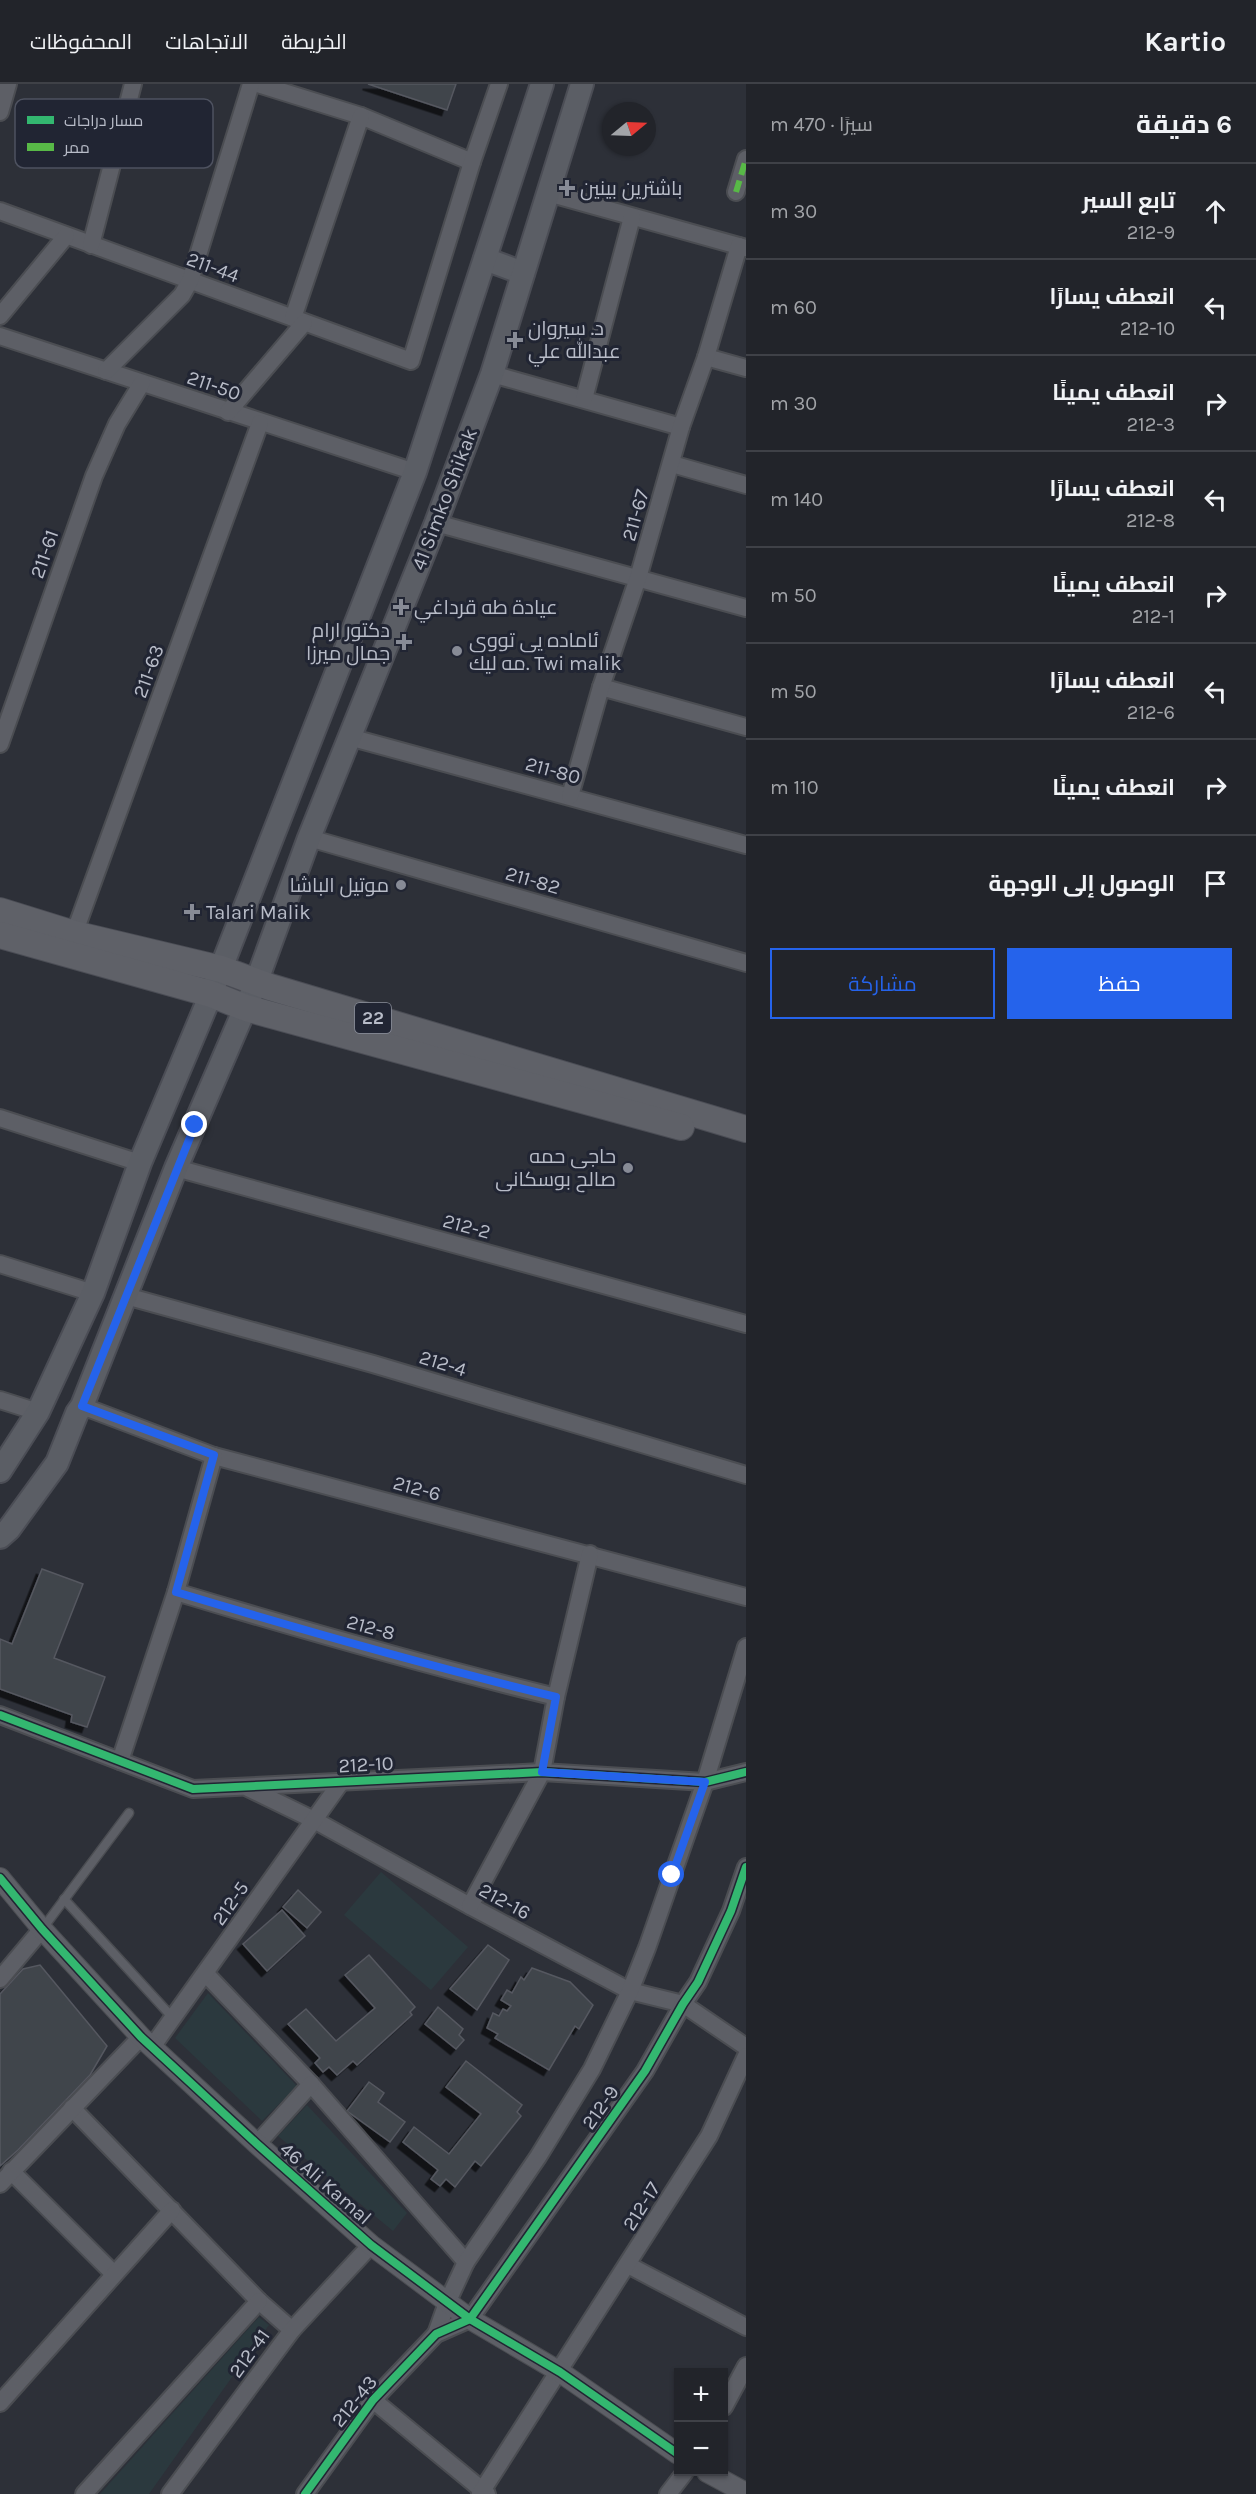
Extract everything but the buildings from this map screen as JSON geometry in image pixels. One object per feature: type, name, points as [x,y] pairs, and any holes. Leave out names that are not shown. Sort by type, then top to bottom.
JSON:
[{"type":"main road","name":"41 Simko Shikak","points":[[0,1471],[38,1412],[93,1293],[140,1163],[212,994],[415,472],[542,84]]},
{"type":"main road","name":"41 Simko Shikak","points":[[1,1539],[57,1463],[82,1406],[176,1168],[256,983],[309,838],[436,523],[492,374],[582,84]]},
{"type":"main road","points":[[485,259],[523,273]]},
{"type":"main road","name":"22","points":[[0,911],[74,934],[221,969],[256,983],[746,1129]]},
{"type":"main road","name":"22","points":[[0,935],[212,994],[246,1008],[746,1145]]},
{"type":"street","points":[[0,112],[8,84]]},
{"type":"street","points":[[129,99],[133,84]]},
{"type":"street","points":[[106,371],[182,295],[190,281],[251,84]]},
{"type":"street","points":[[258,84],[361,116],[472,162],[499,84]]},
{"type":"street","points":[[228,412],[298,321],[361,116]]},
{"type":"street","points":[[736,192],[746,159]]},
{"type":"street","name":"211-44","points":[[0,211],[411,361],[472,162]]},
{"type":"street","points":[[91,245],[111,168]]},
{"type":"street","points":[[548,193],[742,247]]},
{"type":"street","points":[[584,399],[632,218]]},
{"type":"street","points":[[0,316],[66,236]]},
{"type":"street","name":"211-67","points":[[570,796],[601,687],[638,578],[681,427],[742,247]]},
{"type":"street","name":"211-50","points":[[1,340],[106,371],[415,472]]},
{"type":"street","points":[[706,357],[746,368]]},
{"type":"street","points":[[492,374],[681,427]]},
{"type":"street","name":"211-61","points":[[0,744],[94,476],[117,424],[142,383]]},
{"type":"street","name":"211-63","points":[[74,934],[260,423]]},
{"type":"street","points":[[672,464],[746,485]]},
{"type":"street","points":[[436,523],[746,609]]},
{"type":"street","points":[[601,687],[746,727]]},
{"type":"street","name":"211-80","points":[[349,737],[746,845]]},
{"type":"street","name":"211-82","points":[[309,838],[746,963]]},
{"type":"street","points":[[0,1118],[140,1163]]},
{"type":"street","name":"212-2","points":[[176,1168],[746,1324]]},
{"type":"street","points":[[0,1264],[93,1293]]},
{"type":"street","name":"212-4","points":[[126,1296],[373,1364],[746,1475]]},
{"type":"street","points":[[0,1400],[38,1412]]},
{"type":"street","name":"212-6","points":[[82,1406],[214,1455],[746,1597]]},
{"type":"street","points":[[120,1761],[176,1592],[214,1455]]},
{"type":"street","points":[[470,1906],[542,1772],[556,1697],[591,1554]]},
{"type":"street","name":"212-8","points":[[176,1592],[324,1636],[556,1697]]},
{"type":"street","name":"212-9","points":[[436,2334],[466,2262],[538,2157],[586,2079],[630,1991],[705,1782],[746,1647]]},
{"type":"street","name":"212-10","points":[[0,1715],[194,1790],[542,1772],[705,1782],[746,1772]]},
{"type":"street","name":"212-5","points":[[6,2177],[72,2108],[173,2018],[341,1782]]},
{"type":"street","name":"212-16","points":[[246,1787],[314,1820],[630,1991],[683,2004],[746,2047]]},
{"type":"street","name":"212-9","points":[[470,2319],[645,2071],[698,1982],[731,1911],[746,1867]]},
{"type":"street","name":"46 Ali Kamal","points":[[0,1878],[42,1929],[146,2042],[371,2245],[470,2319],[560,2372],[674,2451]]},
{"type":"street","points":[[0,1979],[42,1929]]},
{"type":"street","points":[[206,1974],[311,2084],[466,2262]]},
{"type":"street","name":"212-17","points":[[483,2493],[710,2136],[746,2056]]},
{"type":"street","points":[[257,2144],[311,2084]]},
{"type":"street","points":[[72,2108],[260,2301],[292,2330]]},
{"type":"street","points":[[6,2177],[114,2274]]},
{"type":"street","points":[[0,2403],[172,2210]]},
{"type":"street","name":"212-41","points":[[170,2494],[292,2330],[371,2245]]},
{"type":"street","points":[[628,2265],[746,2327]]},
{"type":"street","name":"212-41","points":[[84,2494],[260,2301]]},
{"type":"street","points":[[436,2334],[470,2319]]},
{"type":"street","name":"212-43","points":[[305,2494],[373,2400],[436,2334]]},
{"type":"street","points":[[728,2398],[746,2366]]},
{"type":"street","points":[[373,2400],[483,2493]]},
{"type":"street","points":[[668,2494],[682,2476]]},
{"type":"street","points":[[714,2476],[746,2493]]},
{"type":"lane","points":[[42,1929],[129,1813]]},
{"type":"lane","points":[[64,1899],[173,2018]]},
{"type":"shaded area","points":[[381,1872],[468,1947],[431,1990],[344,1915]]},
{"type":"shaded area","points":[[208,1993],[297,2086],[262,2121],[175,2038]]},
{"type":"shaded area","points":[[307,2105],[407,2213],[393,2231],[278,2136]]},
{"type":"shaded area","points":[[259,2317],[269,2325],[149,2494],[100,2494]]},
{"type":"marked path","points":[[736,192],[746,159]]},
{"type":"cycle path","points":[[0,1715],[193,1789],[542,1772],[705,1782],[746,1772]]},
{"type":"cycle path","points":[[305,2494],[373,2400],[436,2334],[470,2319],[645,2071],[698,1982],[731,1911],[746,1867]]},
{"type":"cycle path","points":[[0,1878],[42,1929],[141,2037],[371,2245],[470,2319],[560,2372],[674,2451]]},
{"type":"place","name":"باشترين بينين","points":[[567,188]]},
{"type":"place","name":"د. سيروان عبدالله علي","points":[[515,340]]},
{"type":"place","name":"عيادة طه قرداغي","points":[[401,607]]},
{"type":"place","name":"دكتور ارام جمال ميرزا","points":[[404,642]]},
{"type":"place","name":"ئاماده يى تووى مه ليك. Twi malik","points":[[457,651]]},
{"type":"place","name":"موتيل الباشا","points":[[401,885]]},
{"type":"place","name":"Talari Malik","points":[[192,912]]},
{"type":"place","name":"حاجی حمه صالح بوسکانی","points":[[628,1168]]},
{"type":"route","points":[[195,1125],[82,1406],[214,1455],[176,1592],[465,1675],[556,1697],[542,1772],[705,1782],[672,1875]]}]
